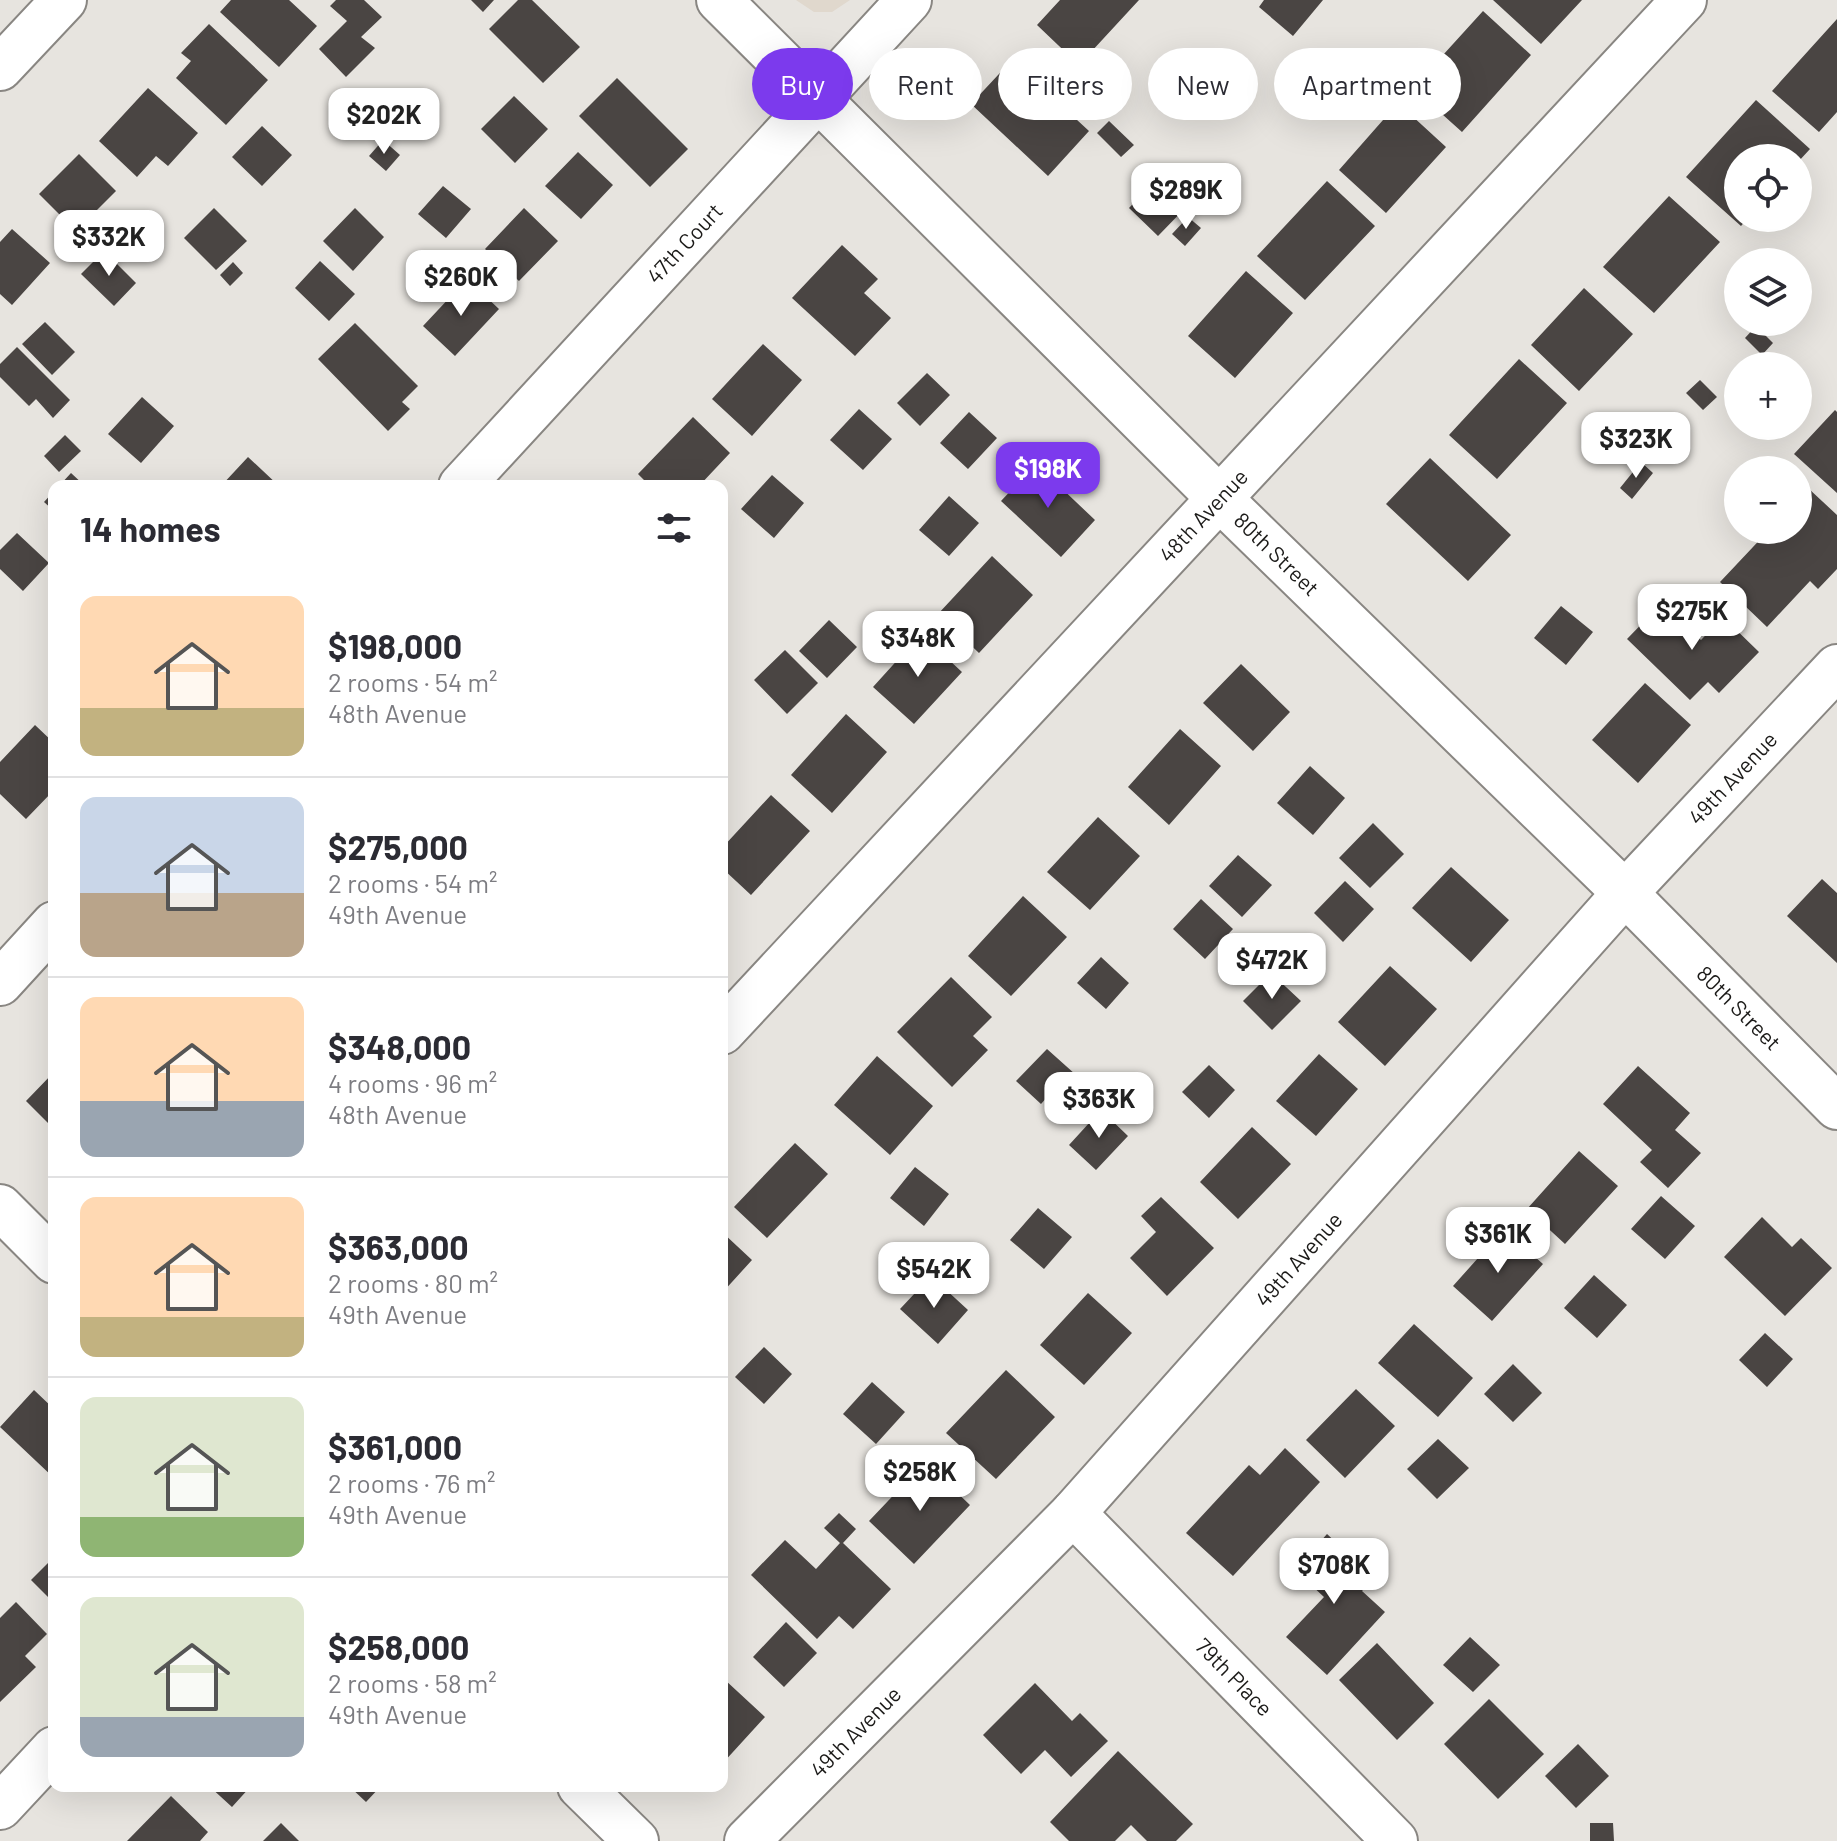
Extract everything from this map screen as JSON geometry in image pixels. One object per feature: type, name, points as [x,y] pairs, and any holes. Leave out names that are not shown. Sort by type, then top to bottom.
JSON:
[{"type":"street","points":[[0,68],[64,0]]},
{"type":"street","name":"80th Street","points":[[719,0],[768,48]]},
{"type":"street","name":"47th Court","points":[[853,62],[909,0]]},
{"type":"street","name":"48th Avenue","points":[[728,1026],[1684,0]]},
{"type":"street","name":"47th Court","points":[[467,480],[801,120]]},
{"type":"street","name":"80th Street","points":[[841,120],[1220,499],[1625,893],[1837,1107]]},
{"type":"street","name":"49th Avenue","points":[[747,1841],[1073,1513],[1625,893],[1837,667]]},
{"type":"street","points":[[0,983],[48,931]]},
{"type":"street","points":[[0,1207],[48,1255]]},
{"type":"street","name":"79th Place","points":[[1073,1513],[1395,1841]]},
{"type":"street","points":[[0,1807],[48,1755]]},
{"type":"street","points":[[586,1792],[636,1841]]},
{"type":"shaded area","points":[[796,0],[850,0],[832,12],[814,12]]},
{"type":"building","points":[[231,0],[289,0],[317,26],[279,67],[220,12]]},
{"type":"building","points":[[336,0],[364,0],[382,17],[361,37],[375,48],[346,77],[319,49],[347,21],[330,6]]},
{"type":"building","points":[[471,0],[494,0],[483,12]]},
{"type":"building","points":[[518,0],[532,0],[580,47],[543,83],[489,29]]},
{"type":"building","points":[[1060,0],[1139,0],[1095,48],[1061,48],[1037,25]]},
{"type":"building","points":[[1264,0],[1323,0],[1293,36],[1259,7]]},
{"type":"building","points":[[1493,0],[1582,0],[1541,44]]},
{"type":"building","points":[[1483,11],[1531,55],[1462,132],[1449,120],[1461,120],[1461,48],[1449,48]]},
{"type":"building","points":[[1837,19],[1837,112],[1819,132],[1772,91]]},
{"type":"building","points":[[209,24],[268,80],[226,125],[176,78],[191,61],[181,53]]},
{"type":"building","points":[[998,75],[998,120],[1077,120],[1089,131],[1048,176],[982,114],[982,92]]},
{"type":"building","points":[[617,78],[688,149],[650,187],[579,116]]},
{"type":"building","points":[[148,88],[198,133],[168,166],[156,156],[137,177],[99,141]]},
{"type":"building","points":[[514,96],[548,129],[515,163],[481,129]]},
{"type":"building","points":[[1756,100],[1804,144],[1724,144],[1724,211],[1686,177]]},
{"type":"building","points":[[1383,120],[1417,120],[1446,147],[1386,213],[1339,170]]},
{"type":"building","points":[[1109,121],[1134,145],[1121,157],[1097,133]]},
{"type":"building","points":[[262,126],[292,155],[262,186],[232,157]]},
{"type":"building","points":[[383,140],[400,155],[386,171],[369,156]]},
{"type":"building","points":[[578,152],[613,185],[581,219],[545,186]]},
{"type":"building","points":[[79,154],[116,191],[76,231],[39,194]]},
{"type":"building","points":[[1160,175],[1190,203],[1158,236],[1129,208]]},
{"type":"building","points":[[1327,181],[1375,226],[1305,300],[1257,256]]},
{"type":"building","points":[[443,186],[471,209],[446,238],[418,214]]},
{"type":"building","points":[[1669,196],[1720,242],[1654,313],[1603,267]]},
{"type":"building","points":[[214,208],[247,241],[216,270],[184,238]]},
{"type":"building","points":[[355,208],[384,237],[353,271],[323,241]]},
{"type":"building","points":[[524,208],[558,241],[519,281],[485,249]]},
{"type":"building","points":[[1188,217],[1201,228],[1185,246],[1172,234]]},
{"type":"building","points":[[12,229],[50,263],[12,305],[0,294],[0,242]]},
{"type":"building","points":[[842,245],[878,279],[864,293],[891,318],[855,356],[792,298]]},
{"type":"building","points":[[104,251],[136,283],[114,306],[81,274]]},
{"type":"building","points":[[320,261],[355,294],[329,321],[295,288]]},
{"type":"building","points":[[233,262],[243,273],[230,286],[220,275]]},
{"type":"building","points":[[1246,271],[1293,313],[1235,378],[1188,336]]},
{"type":"building","points":[[467,279],[499,309],[455,356],[423,326]]},
{"type":"building","points":[[1584,288],[1633,334],[1579,391],[1531,345]]},
{"type":"building","points":[[45,322],[75,352],[52,375],[22,344]]},
{"type":"building","points":[[355,323],[418,386],[402,402],[410,409],[388,431],[318,359]]},
{"type":"building","points":[[1766,336],[1773,343],[1765,352],[1759,352],[1745,338]]},
{"type":"building","points":[[763,344],[802,380],[752,436],[712,399]]},
{"type":"building","points":[[17,347],[70,400],[53,418],[36,399],[29,406],[0,377],[0,364]]},
{"type":"building","points":[[1519,359],[1567,403],[1497,479],[1449,435]]},
{"type":"building","points":[[927,373],[950,395],[920,426],[897,403]]},
{"type":"building","points":[[1700,380],[1717,397],[1703,410],[1686,393]]},
{"type":"building","points":[[142,397],[174,426],[141,463],[108,434]]},
{"type":"building","points":[[859,409],[892,439],[863,470],[830,440]]},
{"type":"building","points":[[1835,410],[1837,412],[1837,493],[1812,470],[1812,456],[1794,454],[1807,440],[1812,440],[1812,435]]},
{"type":"building","points":[[969,412],[997,438],[968,469],[940,443]]},
{"type":"building","points":[[693,417],[730,453],[705,480],[644,480],[638,474]]},
{"type":"building","points":[[65,435],[81,451],[59,472],[44,456]]},
{"type":"building","points":[[248,457],[273,480],[227,480]]},
{"type":"building","points":[[1430,458],[1511,535],[1468,581],[1386,504]]},
{"type":"building","points":[[1641,462],[1653,473],[1632,499],[1620,488]]},
{"type":"building","points":[[1036,464],[1095,520],[1061,557],[1001,501]]},
{"type":"building","points":[[71,473],[79,480],[65,480]]},
{"type":"building","points":[[772,475],[804,503],[774,538],[741,509]]},
{"type":"building","points":[[1812,492],[1837,515],[1837,569],[1818,589],[1810,581],[1767,627],[1720,582],[1756,544],[1812,544]]},
{"type":"building","points":[[949,496],[979,523],[949,556],[919,530]]},
{"type":"building","points":[[17,533],[48,564],[23,591],[0,569],[0,550]]},
{"type":"building","points":[[992,556],[1033,595],[979,653],[938,614]]},
{"type":"building","points":[[1662,603],[1701,640],[1723,617],[1759,652],[1719,693],[1708,682],[1690,700],[1627,639]]},
{"type":"building","points":[[1561,606],[1593,632],[1566,665],[1534,638]]},
{"type":"building","points":[[829,620],[857,647],[827,678],[799,651]]},
{"type":"building","points":[[921,634],[962,672],[914,724],[873,687]]},
{"type":"building","points":[[785,650],[818,683],[787,714],[754,680]]},
{"type":"building","points":[[1241,664],[1290,712],[1253,751],[1203,703]]},
{"type":"building","points":[[1645,683],[1691,725],[1638,783],[1592,740]]},
{"type":"building","points":[[846,714],[887,752],[832,813],[791,775]]},
{"type":"building","points":[[35,725],[48,737],[48,796],[26,819],[0,794],[0,762]]},
{"type":"building","points":[[1180,729],[1221,766],[1169,825],[1128,787]]},
{"type":"building","points":[[1310,766],[1345,798],[1313,835],[1277,803]]},
{"type":"building","points":[[771,795],[810,831],[751,895],[728,874],[728,842]]},
{"type":"building","points":[[1098,817],[1140,856],[1090,910],[1047,872]]},
{"type":"building","points":[[1373,823],[1404,854],[1370,888],[1339,858]]},
{"type":"building","points":[[1238,855],[1272,885],[1242,917],[1209,886]]},
{"type":"building","points":[[1451,867],[1509,920],[1471,962],[1412,908]]},
{"type":"building","points":[[1822,879],[1837,893],[1837,963],[1787,916]]},
{"type":"building","points":[[1345,881],[1374,909],[1343,942],[1314,913]]},
{"type":"building","points":[[1023,896],[1067,937],[1011,996],[968,956]]},
{"type":"building","points":[[1201,899],[1233,929],[1205,959],[1173,929]]},
{"type":"building","points":[[1101,957],[1129,983],[1106,1009],[1077,983]]},
{"type":"building","points":[[1390,966],[1437,1009],[1385,1066],[1338,1022]]},
{"type":"building","points":[[1271,973],[1301,1001],[1272,1030],[1243,1001]]},
{"type":"building","points":[[951,977],[992,1017],[973,1036],[988,1050],[952,1087],[897,1032]]},
{"type":"building","points":[[1047,1049],[1085,1083],[1069,1101],[1055,1088],[1041,1104],[1016,1081]]},
{"type":"building","points":[[1319,1054],[1358,1089],[1316,1136],[1276,1101]]},
{"type":"building","points":[[877,1056],[933,1106],[890,1155],[834,1105]]},
{"type":"building","points":[[1209,1065],[1235,1090],[1209,1118],[1182,1092]]},
{"type":"building","points":[[1638,1066],[1690,1113],[1675,1130],[1701,1153],[1668,1188],[1640,1162],[1652,1150],[1603,1104]]},
{"type":"building","points":[[48,1078],[48,1123],[26,1101]]},
{"type":"building","points":[[1101,1110],[1128,1136],[1096,1170],[1069,1145]]},
{"type":"building","points":[[1252,1127],[1291,1164],[1238,1219],[1200,1182]]},
{"type":"building","points":[[795,1143],[828,1174],[767,1238],[734,1207]]},
{"type":"building","points":[[1579,1151],[1618,1186],[1565,1244],[1527,1209]]},
{"type":"building","points":[[915,1167],[949,1194],[924,1226],[890,1198]]},
{"type":"building","points":[[1661,1196],[1695,1226],[1665,1259],[1631,1229]]},
{"type":"building","points":[[1161,1197],[1214,1248],[1167,1296],[1130,1258],[1156,1232],[1141,1216]]},
{"type":"building","points":[[1038,1208],[1072,1237],[1044,1269],[1010,1240]]},
{"type":"building","points":[[1762,1217],[1792,1247],[1801,1238],[1832,1268],[1785,1316],[1724,1257]]},
{"type":"building","points":[[1504,1229],[1543,1264],[1492,1321],[1453,1286]]},
{"type":"building","points":[[728,1238],[752,1260],[728,1286]]},
{"type":"building","points":[[1594,1275],[1627,1305],[1597,1338],[1564,1308]]},
{"type":"building","points":[[931,1276],[968,1310],[938,1344],[900,1309]]},
{"type":"building","points":[[1088,1293],[1132,1333],[1084,1385],[1040,1345]]},
{"type":"building","points":[[1414,1324],[1473,1378],[1438,1417],[1378,1363]]},
{"type":"building","points":[[1765,1333],[1793,1359],[1767,1387],[1739,1360]]},
{"type":"building","points":[[764,1347],[792,1374],[764,1404],[735,1377]]},
{"type":"building","points":[[1513,1364],[1542,1393],[1513,1422],[1484,1394]]},
{"type":"building","points":[[1006,1370],[1055,1417],[996,1479],[946,1433]]},
{"type":"building","points":[[872,1382],[905,1412],[876,1444],[843,1414]]},
{"type":"building","points":[[1356,1389],[1395,1426],[1345,1478],[1306,1440]]},
{"type":"building","points":[[34,1390],[48,1403],[48,1472],[0,1427]]},
{"type":"building","points":[[1438,1439],[1469,1468],[1437,1499],[1407,1469]]},
{"type":"building","points":[[1285,1448],[1320,1482],[1233,1576],[1186,1533],[1249,1465],[1260,1475]]},
{"type":"building","points":[[925,1462],[970,1505],[914,1564],[869,1521]]},
{"type":"building","points":[[839,1513],[856,1529],[843,1543],[891,1589],[853,1629],[839,1616],[817,1639],[751,1575],[785,1540],[816,1569],[840,1543],[824,1528]]},
{"type":"building","points":[[1327,1534],[1374,1578],[1362,1591],[1385,1612],[1327,1675],[1286,1637],[1324,1597],[1295,1570]]},
{"type":"building","points":[[48,1563],[48,1597],[31,1580]]},
{"type":"building","points":[[16,1602],[47,1634],[25,1656],[36,1667],[0,1702],[0,1618]]},
{"type":"building","points":[[786,1622],[817,1653],[784,1687],[753,1657]]},
{"type":"building","points":[[1470,1637],[1500,1665],[1473,1692],[1443,1665]]},
{"type":"building","points":[[1377,1643],[1434,1703],[1397,1740],[1339,1680]]},
{"type":"building","points":[[728,1683],[765,1717],[728,1757]]},
{"type":"building","points":[[1035,1683],[1072,1721],[1080,1713],[1108,1741],[1071,1777],[1045,1750],[1021,1774],[983,1735]]},
{"type":"building","points":[[1489,1699],[1544,1754],[1498,1799],[1444,1744]]},
{"type":"building","points":[[1578,1744],[1609,1776],[1576,1808],[1545,1776]]},
{"type":"building","points":[[1118,1751],[1193,1824],[1176,1841],[1147,1841],[1131,1825],[1115,1841],[1069,1841],[1050,1822]]},
{"type":"building","points":[[216,1792],[246,1792],[232,1807]]},
{"type":"building","points":[[355,1792],[375,1792],[366,1802]]},
{"type":"building","points":[[171,1796],[208,1832],[200,1841],[127,1841]]},
{"type":"building","points":[[281,1823],[299,1841],[263,1841]]},
{"type":"building","points":[[1590,1823],[1613,1823],[1614,1841],[1590,1841]]}]
